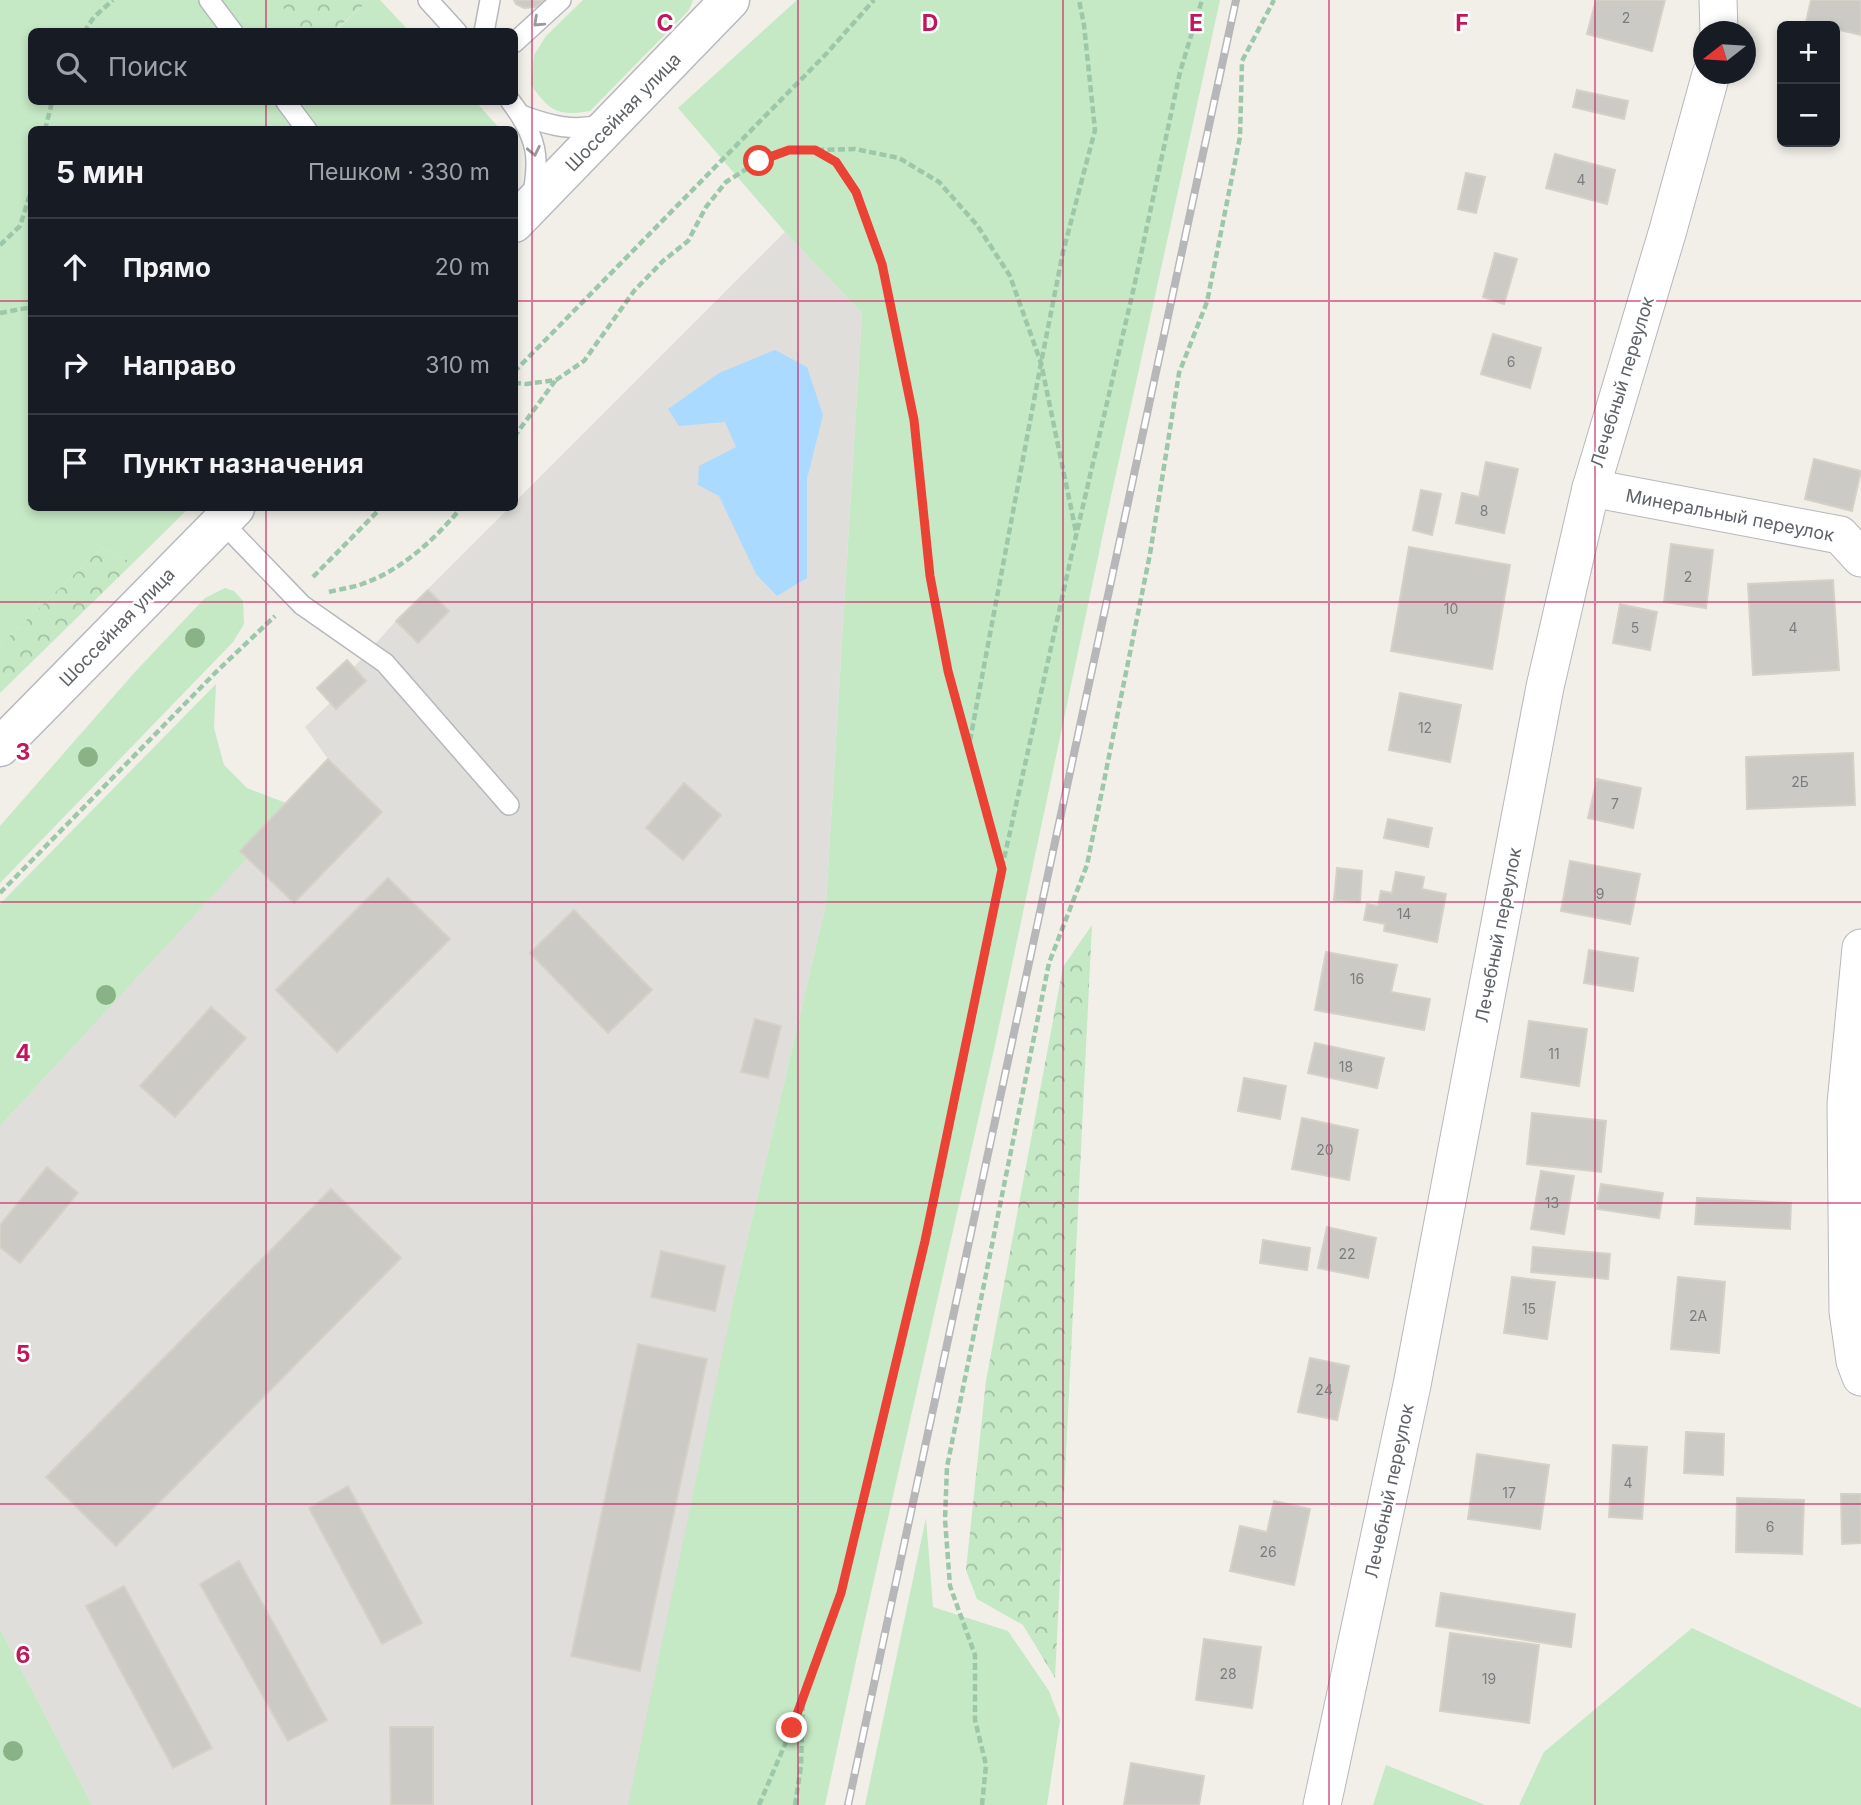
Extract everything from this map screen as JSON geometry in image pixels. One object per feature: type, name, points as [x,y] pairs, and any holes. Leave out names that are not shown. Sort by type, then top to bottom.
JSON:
[{"type":"main road","name":"Шоссейная улица","points":[[523,214],[614,121],[721,5]]},
{"type":"main road","name":"Шоссейная улица","points":[[0,747],[228,514]]},
{"type":"street","points":[[1718,0],[1719,21]]},
{"type":"street","name":"Лечебный переулок","points":[[1322,1805],[1412,1385],[1545,687],[1591,488],[1708,84]]},
{"type":"street","name":"Минеральный переулок","points":[[1591,488],[1840,535],[1861,558]]},
{"type":"street","points":[[1861,948],[1846,1104],[1848,1311],[1855,1360],[1861,1377]]},
{"type":"lane","points":[[209,0],[230,28]]},
{"type":"lane","points":[[428,0],[453,28]]},
{"type":"lane","points":[[485,28],[490,0]]},
{"type":"lane","points":[[518,39],[561,0]]},
{"type":"lane","points":[[288,105],[304,126]]},
{"type":"lane","points":[[516,108],[549,126],[590,128],[614,121]]},
{"type":"lane","points":[[516,108],[533,141],[537,163],[523,214]]},
{"type":"lane","points":[[228,514],[294,597],[385,663],[509,805]]},
{"type":"path","points":[[86,28],[94,16],[113,0]]},
{"type":"path","points":[[518,368],[827,53],[874,0]]},
{"type":"path","points":[[968,751],[1063,253],[1095,130],[1079,0]]},
{"type":"path","points":[[759,1805],[792,1728],[841,1593],[925,1241],[1002,869],[1134,288],[1180,72],[1202,0]]},
{"type":"path","points":[[982,1805],[986,1765],[975,1720],[975,1655],[950,1586],[945,1519],[947,1467],[1049,963],[1087,865],[1150,554],[1179,373],[1207,302],[1240,138],[1242,61],[1274,0]]},
{"type":"path","points":[[46,126],[51,105]]},
{"type":"path","points":[[806,150],[855,149],[899,158],[939,183],[977,225],[1010,276],[1041,363],[1076,537]]},
{"type":"path","points":[[518,432],[556,380],[584,362],[634,291],[663,261],[688,241],[706,208],[726,182],[759,161],[789,150],[815,150],[836,162],[856,192],[882,264],[914,420],[930,576],[948,671],[1002,869]]},
{"type":"path","points":[[0,245],[20,226],[28,201]]},
{"type":"path","points":[[0,313],[28,308]]},
{"type":"path","points":[[518,383],[556,380]]},
{"type":"path","points":[[0,893],[378,511]]},
{"type":"path","points":[[294,597],[312,596],[361,584],[404,564],[458,511]]},
{"type":"path","points":[[795,1805],[801,1766],[804,1696]]},
{"type":"shaded area","points":[[785,232],[862,313],[826,904],[736,1288],[632,1805],[92,1805],[0,1629],[0,1126],[246,858],[240,851],[328,759],[305,727],[330,703],[317,688],[347,660],[354,667],[506,511],[518,511],[518,499]]},
{"type":"green space","points":[[0,0],[276,0],[303,28],[28,28],[28,105],[479,105],[497,126],[28,126],[28,511],[186,511],[133,563],[102,548],[0,645]]},
{"type":"green space","points":[[276,0],[369,0],[337,28],[302,28]]},
{"type":"green space","points":[[369,0],[380,0],[406,28],[338,28]]},
{"type":"green space","points":[[583,0],[693,0],[689,10],[590,111],[562,112],[549,106],[531,85],[534,55],[546,36]]},
{"type":"green space","points":[[797,0],[1220,0],[1108,510],[995,1045],[825,1805],[628,1805],[736,1288],[826,904],[862,313],[785,232],[678,108]]},
{"type":"green space","points":[[102,548],[133,563],[0,693],[0,645]]},
{"type":"green space","points":[[225,588],[234,591],[243,601],[244,624],[233,642],[0,883],[0,826],[135,672],[205,598]]},
{"type":"green space","points":[[216,684],[214,728],[224,765],[247,788],[286,803],[240,850],[247,858],[0,1126],[0,904]]},
{"type":"green space","points":[[1092,925],[1055,1678],[1023,1625],[977,1599],[966,1570],[986,1381],[1063,967]]},
{"type":"green space","points":[[926,1518],[933,1607],[1008,1631],[1049,1691],[1060,1720],[1047,1805],[865,1805]]},
{"type":"green space","points":[[1692,1628],[1861,1708],[1861,1805],[1519,1805],[1544,1752]]},
{"type":"green space","points":[[0,1629],[92,1805],[0,1805]]},
{"type":"green space","points":[[1386,1765],[1485,1805],[1373,1805]]},
{"type":"water","points":[[775,350],[807,367],[823,415],[807,479],[807,578],[777,596],[756,574],[719,496],[698,485],[699,466],[736,447],[725,422],[679,426],[668,409],[719,373]]},
{"type":"building","points":[[514,0],[544,0],[536,7],[524,8]]},
{"type":"building","points":[[1596,0],[1665,0],[1652,51],[1587,34]]},
{"type":"building","points":[[1811,0],[1861,0],[1861,35],[1840,30],[1840,21],[1806,21]]},
{"type":"building","points":[[1577,90],[1628,101],[1624,119],[1573,107]]},
{"type":"building","points":[[1555,154],[1615,170],[1607,204],[1546,188]]},
{"type":"building","points":[[1466,173],[1485,177],[1476,213],[1458,209]]},
{"type":"building","points":[[1495,253],[1517,259],[1504,304],[1483,297]]},
{"type":"building","points":[[1493,334],[1541,348],[1530,388],[1481,374]]},
{"type":"building","points":[[1814,459],[1861,471],[1852,511],[1805,499]]},
{"type":"building","points":[[1486,462],[1518,469],[1504,533],[1456,523],[1462,493],[1479,497]]},
{"type":"building","points":[[1421,490],[1441,494],[1432,535],[1413,530]]},
{"type":"building","points":[[1671,544],[1713,550],[1706,608],[1664,602]]},
{"type":"building","points":[[1409,547],[1510,565],[1492,669],[1391,651]]},
{"type":"building","points":[[1833,580],[1839,670],[1753,675],[1748,584]]},
{"type":"building","points":[[428,590],[449,611],[418,643],[396,621]]},
{"type":"building","points":[[1620,604],[1657,612],[1650,650],[1613,643]]},
{"type":"building","points":[[347,660],[366,681],[336,709],[317,688]]},
{"type":"building","points":[[1400,693],[1461,705],[1450,762],[1389,750]]},
{"type":"building","points":[[1853,753],[1855,805],[1747,809],[1746,757]]},
{"type":"building","points":[[328,759],[382,812],[294,903],[240,851]]},
{"type":"building","points":[[1597,779],[1641,788],[1633,828],[1588,818]]},
{"type":"building","points":[[684,783],[721,815],[683,860],[646,828]]},
{"type":"building","points":[[1388,819],[1432,828],[1428,847],[1384,838]]},
{"type":"building","points":[[1570,861],[1640,874],[1630,924],[1561,911]]},
{"type":"building","points":[[1337,868],[1362,871],[1360,902],[1334,900]]},
{"type":"building","points":[[1396,872],[1424,877],[1422,889],[1446,894],[1437,942],[1384,931],[1385,924],[1364,920],[1367,904],[1378,906],[1381,891],[1392,893]]},
{"type":"building","points":[[388,878],[450,939],[337,1052],[276,990]]},
{"type":"building","points":[[574,910],[652,990],[608,1033],[530,953]]},
{"type":"building","points":[[1589,950],[1638,958],[1633,991],[1584,983]]},
{"type":"building","points":[[1326,952],[1397,965],[1391,992],[1430,999],[1424,1030],[1315,1010]]},
{"type":"building","points":[[211,1007],[246,1038],[175,1117],[140,1086]]},
{"type":"building","points":[[755,1019],[781,1026],[768,1078],[741,1072]]},
{"type":"building","points":[[1529,1021],[1587,1029],[1579,1086],[1521,1077]]},
{"type":"building","points":[[1315,1043],[1384,1058],[1377,1088],[1308,1073]]},
{"type":"building","points":[[1244,1078],[1286,1086],[1280,1119],[1238,1111]]},
{"type":"building","points":[[1532,1113],[1606,1121],[1601,1172],[1527,1164]]},
{"type":"building","points":[[1302,1118],[1358,1130],[1349,1180],[1292,1169]]},
{"type":"building","points":[[47,1167],[78,1193],[20,1263],[0,1247],[0,1225]]},
{"type":"building","points":[[1541,1171],[1574,1176],[1564,1234],[1531,1229]]},
{"type":"building","points":[[1601,1184],[1663,1193],[1659,1218],[1597,1209]]},
{"type":"building","points":[[331,1189],[401,1258],[116,1546],[46,1477]]},
{"type":"building","points":[[1697,1198],[1791,1203],[1790,1229],[1695,1224]]},
{"type":"building","points":[[1327,1227],[1376,1238],[1368,1278],[1318,1268]]},
{"type":"building","points":[[1263,1240],[1310,1248],[1307,1270],[1260,1263]]},
{"type":"building","points":[[1533,1247],[1610,1254],[1608,1279],[1531,1272]]},
{"type":"building","points":[[661,1251],[725,1266],[715,1311],[651,1297]]},
{"type":"building","points":[[1512,1277],[1555,1282],[1547,1339],[1504,1333]]},
{"type":"building","points":[[1678,1277],[1725,1282],[1719,1353],[1671,1349]]},
{"type":"building","points":[[638,1344],[707,1359],[640,1671],[571,1656]]},
{"type":"building","points":[[1310,1358],[1349,1366],[1337,1420],[1298,1412]]},
{"type":"building","points":[[1686,1432],[1724,1434],[1723,1475],[1684,1473]]},
{"type":"building","points":[[1613,1445],[1647,1447],[1642,1519],[1609,1517]]},
{"type":"building","points":[[1477,1454],[1549,1465],[1540,1529],[1468,1519]]},
{"type":"building","points":[[348,1486],[422,1623],[382,1644],[309,1508]]},
{"type":"building","points":[[1841,1494],[1861,1494],[1861,1543],[1842,1544]]},
{"type":"building","points":[[1737,1498],[1804,1500],[1802,1554],[1736,1552]]},
{"type":"building","points":[[1274,1501],[1310,1509],[1294,1585],[1230,1571],[1240,1526],[1267,1532]]},
{"type":"building","points":[[239,1561],[327,1720],[288,1741],[200,1584]]},
{"type":"building","points":[[124,1586],[212,1748],[173,1768],[86,1606]]},
{"type":"building","points":[[1441,1593],[1575,1614],[1571,1647],[1436,1626]]},
{"type":"building","points":[[1450,1633],[1539,1645],[1529,1723],[1440,1711]]},
{"type":"building","points":[[1204,1639],[1261,1647],[1252,1708],[1196,1700]]},
{"type":"building","points":[[390,1727],[433,1727],[433,1805],[391,1805]]},
{"type":"building","points":[[1131,1763],[1204,1776],[1199,1805],[1124,1805]]},
{"type":"railway","points":[[848,1805],[1236,0]]},
{"type":"route","points":[[759,161],[789,150],[815,150],[836,162],[856,192],[882,264],[914,420],[930,576],[948,671],[1002,869],[925,1241],[841,1593],[792,1728]]}]
